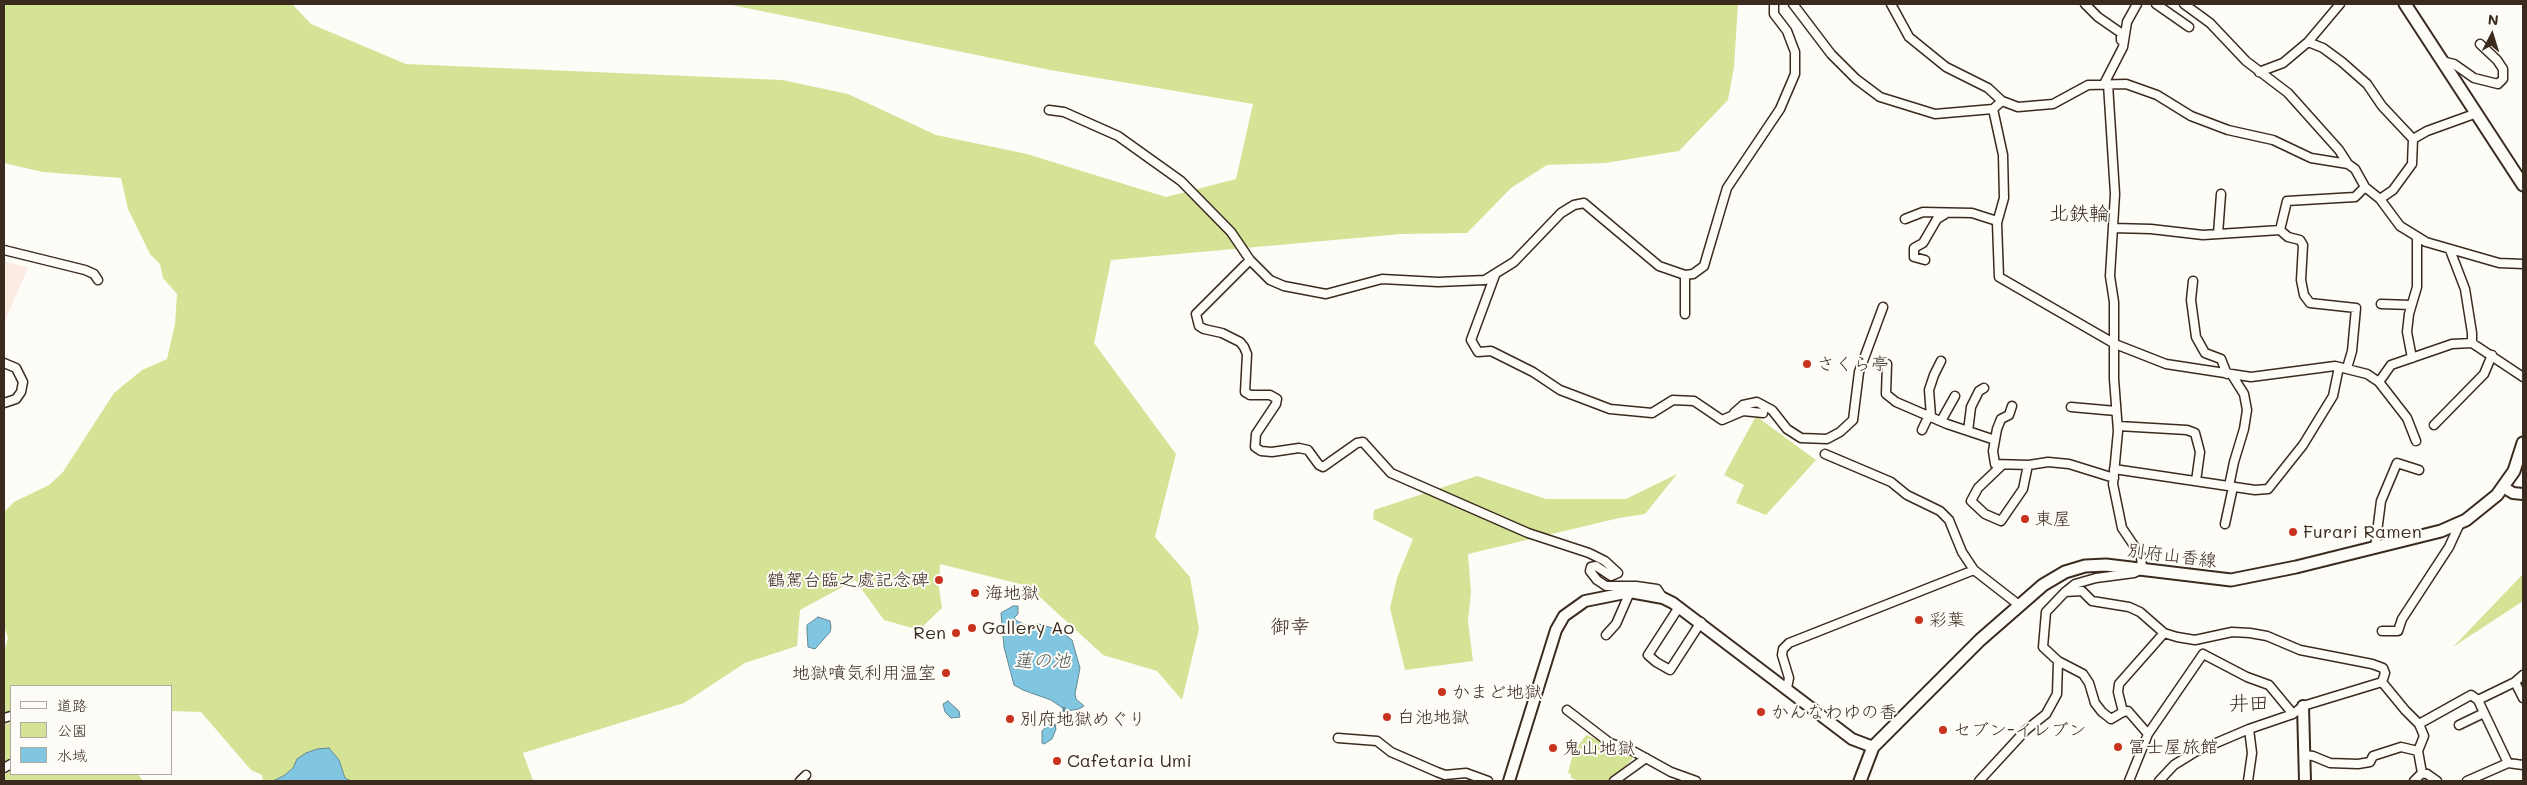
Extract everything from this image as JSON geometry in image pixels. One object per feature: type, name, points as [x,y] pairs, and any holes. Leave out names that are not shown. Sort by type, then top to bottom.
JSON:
[{"type":"main road","points":[[2404,4],[2523,185]]},
{"type":"main road","name":"別府山香線","points":[[1860,781],[1874,747],[1980,640],[2043,585],[2065,572],[2085,566],[2142,569],[2231,580],[2296,567],[2441,531],[2460,523],[2484,507],[2504,487],[2514,472],[2523,443]]},
{"type":"street","points":[[1049,110],[1064,112],[1118,136],[1182,181],[1231,232],[1250,260],[1276,284],[1326,294],[1382,279],[1464,282],[1485,280],[1514,262],[1561,213],[1574,205],[1584,203],[1659,266],[1685,275],[1693,274],[1704,266],[1727,188],[1780,109],[1795,74],[1795,52],[1787,31],[1774,14],[1774,4]]},
{"type":"street","points":[[1792,4],[1831,54],[1856,79],[1880,97],[1935,114],[1993,109],[2002,101]]},
{"type":"street","points":[[1891,4],[1909,37],[1946,67],[1988,88],[2002,101],[2018,107],[2053,104],[2088,85],[2126,84],[2156,94],[2191,116],[2228,130],[2273,140],[2312,158],[2348,164]]},
{"type":"street","points":[[2086,4],[2098,17],[2121,33],[2119,53]]},
{"type":"street","points":[[2137,4],[2127,22],[2123,46],[2106,84],[2115,194],[2110,276],[2114,302],[2116,411],[2118,426],[2114,478],[2122,528],[2141,556],[2142,569],[2134,573],[2096,578],[2075,584],[2046,612],[2044,647],[2058,661],[2083,674],[2089,683],[2094,703],[2102,712],[2111,719],[2128,711],[2148,734]]},
{"type":"street","points":[[2156,4],[2189,27]]},
{"type":"street","points":[[2184,4],[2210,23],[2259,72],[2288,93],[2339,150],[2348,164],[2355,169],[2365,187],[2380,199],[2400,226],[2418,237],[2450,250],[2499,264],[2523,264]]},
{"type":"street","points":[[2259,72],[2283,63],[2308,42],[2340,4]]},
{"type":"street","points":[[2308,42],[2323,48],[2367,84],[2382,106],[2413,139],[2412,164],[2393,190],[2380,199]]},
{"type":"street","points":[[2442,61],[2454,64],[2474,78],[2498,84],[2504,79],[2503,69],[2497,60],[2480,44]]},
{"type":"street","points":[[1993,109],[2003,155],[2004,198],[1997,221],[1999,277],[2115,344],[2166,364],[2251,377],[2312,367],[2343,368],[2367,374],[2380,382],[2408,418],[2416,441]]},
{"type":"street","points":[[2413,139],[2427,131],[2477,113]]},
{"type":"street","points":[[2280,230],[2287,201],[2355,197],[2365,187]]},
{"type":"street","points":[[2218,234],[2221,194]]},
{"type":"street","points":[[1905,219],[1923,212],[1945,214],[1972,213],[1997,221]]},
{"type":"street","points":[[1925,260],[1914,257],[1914,248],[1923,243],[1937,219],[1945,214]]},
{"type":"street","points":[[2113,228],[2151,229],[2203,235],[2280,230],[2288,237],[2300,240],[2303,245],[2301,280],[2304,295],[2310,303],[2356,308],[2352,350],[2333,396],[2303,445],[2268,489],[2255,490],[2231,487],[2114,469]]},
{"type":"street","points":[[2412,358],[2407,332],[2411,305],[2418,279],[2418,237]]},
{"type":"street","points":[[4,250],[85,270],[94,274],[98,280]]},
{"type":"street","points":[[2450,250],[2465,289],[2472,343]]},
{"type":"street","points":[[1250,260],[1196,314],[1198,326],[1228,336],[1240,342],[1244,347],[1247,354],[1245,392],[1250,395],[1270,395],[1277,399],[1276,404],[1256,434],[1255,447],[1266,451],[1299,448],[1308,450],[1323,467],[1357,443],[1363,442],[1391,473],[1528,533],[1589,553],[1605,561],[1618,573],[1612,576],[1596,566],[1591,567],[1590,570],[1597,580],[1606,586],[1636,586],[1657,589],[1663,598]]},
{"type":"street","points":[[1495,275],[1472,340],[1478,352],[1491,351],[1533,372],[1560,390],[1610,410],[1652,413],[1673,400],[1694,401],[1722,420],[1743,411],[1763,413]]},
{"type":"street","points":[[1685,275],[1685,314]]},
{"type":"street","points":[[2193,281],[2191,300],[2196,337],[2205,353],[2221,359],[2229,374],[2244,394],[2246,410],[2244,429],[2234,462],[2225,524]]},
{"type":"street","points":[[2381,304],[2411,305]]},
{"type":"street","points":[[1732,415],[1743,405],[1757,402],[1772,410],[1787,429],[1801,438],[1827,438],[1840,432],[1853,420],[1859,372],[1883,307]]},
{"type":"street","points":[[2380,382],[2391,366],[2452,344],[2472,343],[2523,377]]},
{"type":"street","points":[[2434,426],[2484,374],[2492,356]]},
{"type":"street","points":[[1922,430],[1930,416],[1929,390],[1941,361]]},
{"type":"street","points":[[4,363],[16,368],[23,382],[21,392],[16,399],[4,403]]},
{"type":"street","points":[[1887,364],[1886,394],[1896,402],[1941,421],[1995,440]]},
{"type":"street","points":[[1968,431],[1971,407],[1978,391],[1984,388]]},
{"type":"street","points":[[1941,421],[1955,396]]},
{"type":"street","points":[[2012,406],[2009,415],[2001,419],[1992,450],[1995,464],[2001,466],[2048,462],[2069,464],[2114,478]]},
{"type":"street","points":[[2071,408],[2116,411]]},
{"type":"street","points":[[2118,426],[2187,430],[2195,434],[2200,452],[2196,481]]},
{"type":"street","points":[[1825,454],[1891,482],[1907,495],[1940,511],[1949,520],[1962,552],[1974,570],[2019,605]]},
{"type":"street","points":[[2375,548],[2381,501],[2397,463],[2419,470]]},
{"type":"street","points":[[2001,466],[1978,488],[1971,501],[1985,514],[2001,521],[2023,489],[2028,465]]},
{"type":"street","points":[[2504,487],[2513,494],[2523,494]]},
{"type":"street","points":[[2382,631],[2398,631],[2402,619],[2449,546],[2460,523]]},
{"type":"street","points":[[1787,688],[1789,678],[1782,654],[1783,649],[1790,642],[1974,570]]},
{"type":"street","points":[[2065,592],[2082,591],[2092,601],[2129,607],[2140,612],[2164,633],[2195,640],[2232,632],[2250,633],[2267,636],[2300,650],[2360,661],[2383,668],[2385,673],[2382,682]]},
{"type":"street","points":[[1606,635],[1616,624],[1630,592]]},
{"type":"street","points":[[1509,781],[1556,630],[1564,616],[1585,601],[1630,592],[1663,598],[1679,606],[1852,739],[1874,747]]},
{"type":"street","points":[[1679,606],[1648,655],[1656,662],[1670,670],[1701,622]]},
{"type":"street","points":[[2124,712],[2118,692],[2119,684],[2164,633]]},
{"type":"street","points":[[2129,781],[2148,734],[2202,654],[2247,677],[2268,685],[2293,714]]},
{"type":"street","points":[[1979,781],[2026,730],[2046,714],[2057,694],[2058,661]]},
{"type":"street","points":[[2478,700],[2515,682],[2523,675]]},
{"type":"street","points":[[2159,781],[2174,766],[2195,752],[2293,714],[2303,706],[2382,682]]},
{"type":"street","points":[[2382,682],[2419,724],[2424,736],[2418,751],[2422,773]]},
{"type":"street","points":[[2515,682],[2523,698]]},
{"type":"street","points":[[2419,724],[2471,695],[2478,700],[2508,763]]},
{"type":"street","points":[[2303,706],[2305,781]]},
{"type":"street","points":[[1567,710],[1610,743],[1646,758],[1671,772],[1696,781]]},
{"type":"street","points":[[2459,725],[2484,713]]},
{"type":"street","points":[[2248,781],[2252,753],[2249,730]]},
{"type":"street","points":[[1338,738],[1377,741],[1391,752],[1436,772],[1445,775],[1466,773],[1488,781]]},
{"type":"street","points":[[2304,755],[2330,763],[2358,764],[2370,762],[2373,756],[2401,747],[2418,751]]},
{"type":"street","points":[[1614,781],[1646,758]]},
{"type":"street","points":[[2467,781],[2508,763],[2523,765]]},
{"type":"street","points":[[2414,781],[2422,773]]},
{"type":"street","points":[[2422,773],[2437,781]]},
{"type":"shaded area","points":[[4,261],[28,268],[4,323]]},
{"type":"green space","points":[[4,4],[292,4],[311,24],[406,64],[782,80],[848,94],[936,135],[1027,154],[1166,197],[1236,179],[1253,104],[1050,70],[727,4],[1738,4],[1734,67],[1728,100],[1679,151],[1605,163],[1547,165],[1511,188],[1467,233],[1401,234],[1111,260],[1094,343],[1176,454],[1155,537],[1190,577],[1199,629],[1182,700],[1157,671],[1103,655],[1028,586],[940,564],[939,588],[942,608],[919,630],[884,620],[855,580],[800,610],[797,646],[745,663],[684,703],[523,753],[533,781],[351,781],[345,778],[339,760],[329,748],[317,749],[297,759],[293,768],[285,775],[273,781],[263,781],[262,775],[251,770],[201,712],[172,711],[172,685],[10,685],[10,712],[4,714],[4,651],[8,638],[4,626],[4,512],[14,502],[49,485],[63,472],[114,393],[142,370],[167,359],[175,324],[177,294],[163,278],[160,264],[150,254],[128,209],[121,178],[43,172],[4,163]]},
{"type":"green space","points":[[1756,416],[1816,460],[1766,515],[1736,503],[1744,485],[1724,475]]},
{"type":"green space","points":[[1677,474],[1645,514],[1619,518],[1468,554],[1471,592],[1468,621],[1473,661],[1405,670],[1390,608],[1397,578],[1413,539],[1373,519],[1374,510],[1477,476],[1546,499],[1626,499]]},
{"type":"green space","points":[[2523,574],[2523,601],[2453,647]]},
{"type":"green space","points":[[10,723],[10,759],[4,762],[4,724]]},
{"type":"green space","points":[[1586,735],[1636,755],[1619,773],[1607,781],[1580,781],[1571,778],[1571,774],[1568,773],[1573,753]]},
{"type":"green space","points":[[10,772],[10,775],[139,775],[143,781],[4,781],[4,775]]},
{"type":"water","name":"蓮の池","points":[[1013,606],[1018,606],[1018,614],[1014,618],[1017,621],[1026,625],[1039,624],[1059,630],[1072,640],[1080,668],[1075,694],[1076,699],[1084,706],[1067,711],[1051,700],[1014,685],[1004,647],[1001,613]]},
{"type":"water","points":[[818,617],[830,621],[831,627],[830,632],[815,649],[808,647],[807,625]]},
{"type":"water","points":[[948,701],[959,711],[960,717],[951,718],[945,712],[943,704]]},
{"type":"water","points":[[1049,724],[1055,725],[1056,729],[1052,739],[1044,744],[1042,743],[1042,731]]},
{"type":"water","points":[[329,748],[339,760],[345,778],[351,781],[273,781],[285,775],[293,768],[297,759],[306,753],[317,749]]},
{"type":"waterway","points":[[1054,726],[1063,718],[1064,708]]},
{"type":"place","name":"さくら亭","points":[[1807,364]]},
{"type":"place","name":"東屋","points":[[2025,519]]},
{"type":"place","name":"Furari Ramen","points":[[2293,532]]},
{"type":"place","name":"鶴駕台臨之處記念碑","points":[[939,580]]},
{"type":"place","name":"海地獄","points":[[975,593]]},
{"type":"place","name":"彩葉","points":[[1919,620]]},
{"type":"place","name":"Gallery Ao","points":[[972,628]]},
{"type":"place","name":"Ren","points":[[956,633]]},
{"type":"place","name":"地獄噴気利用温室","points":[[946,673]]},
{"type":"place","name":"かまど地獄","points":[[1442,692]]},
{"type":"place","name":"かんなわゆの香","points":[[1761,712]]},
{"type":"place","name":"白池地獄","points":[[1387,717]]},
{"type":"place","name":"別府地獄めぐり","points":[[1010,719]]},
{"type":"place","name":"セブン-イレブン","points":[[1943,730]]},
{"type":"place","name":"冨士屋旅館","points":[[2118,747]]},
{"type":"place","name":"鬼山地獄","points":[[1553,748]]},
{"type":"place","name":"Cafetaria Umi","points":[[1057,761]]},
{"type":"district","name":"北鉄輪","points":[[2079,214]]},
{"type":"district","name":"御幸","points":[[1290,627]]},
{"type":"district","name":"井田","points":[[2249,704]]}]
